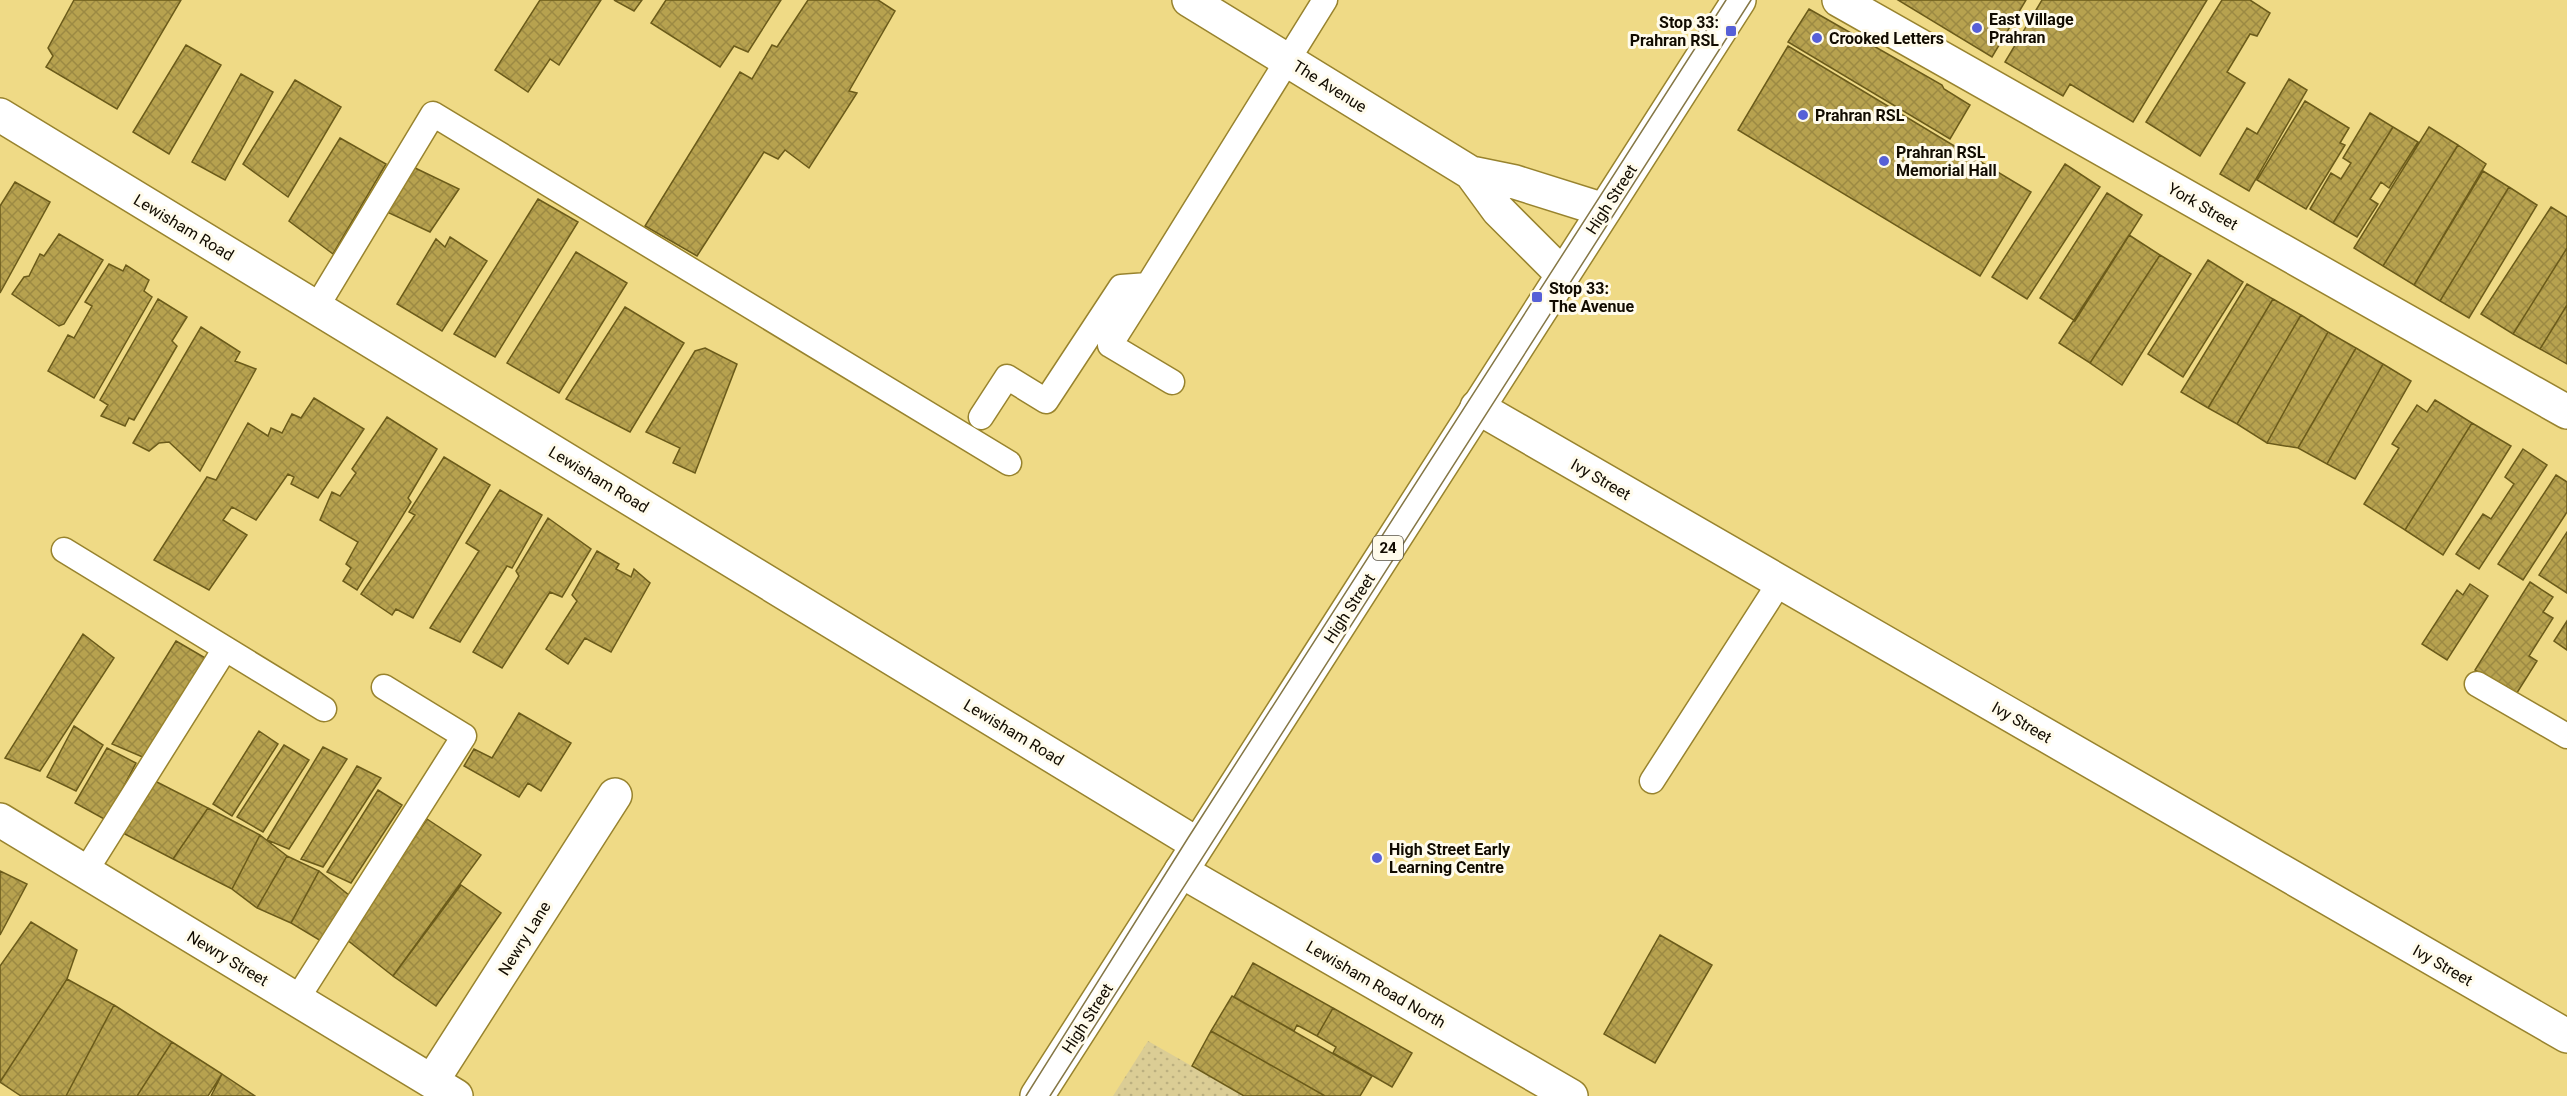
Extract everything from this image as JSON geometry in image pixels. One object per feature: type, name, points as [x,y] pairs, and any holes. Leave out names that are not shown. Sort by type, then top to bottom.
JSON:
[{"type":"street","name":"The Avenue","points":[[1189,0],[1471,173],[1515,182],[1604,210]]},
{"type":"street","name":"High Street","points":[[1037,1096],[1739,0]]},
{"type":"street","name":"York Street","points":[[1839,0],[2567,412]]},
{"type":"street","name":"Lewisham Road","points":[[0,116],[316,308],[1189,858]]},
{"type":"street","name":"The Avenue","points":[[1471,173],[1498,210],[1563,275]]},
{"type":"street","name":"Ivy Street","points":[[1478,407],[2567,1036]]},
{"type":"street","name":"Newry Lane","points":[[444,1089],[615,795]]},
{"type":"street","name":"Newry Street","points":[[0,820],[444,1089]]},
{"type":"street","name":"Lewisham Road North","points":[[1189,858],[1572,1096]]},
{"type":"lane","points":[[1172,382],[1110,345],[1325,0]]},
{"type":"lane","points":[[316,308],[433,114],[1009,463]]},
{"type":"lane","points":[[981,417],[1007,377],[1046,401],[1121,287],[1148,285]]},
{"type":"lane","points":[[64,550],[324,709]]},
{"type":"lane","points":[[1652,781],[1780,582]]},
{"type":"lane","points":[[84,872],[225,649]]},
{"type":"lane","points":[[2477,684],[2567,736]]},
{"type":"lane","points":[[297,999],[464,736],[384,687]]},
{"type":"shaded area","points":[[1148,1041],[1244,1096],[1113,1096]]},
{"type":"building","points":[[74,0],[181,0],[117,109],[46,67],[53,56],[48,48]]},
{"type":"building","points":[[540,0],[601,0],[559,65],[550,59],[528,92],[495,70]]},
{"type":"building","points":[[614,0],[642,0],[634,11]]},
{"type":"building","points":[[666,0],[781,0],[748,52],[734,46],[720,67],[651,23]]},
{"type":"building","points":[[808,0],[878,0],[895,11],[849,91],[857,93],[809,168],[785,150],[778,159],[764,152],[697,256],[645,226],[740,72],[752,79],[772,45],[777,47]]},
{"type":"building","name":"East Village Prahran","points":[[1898,0],[2026,0],[1992,57]]},
{"type":"building","points":[[2042,0],[2207,0],[2133,122],[2070,84],[2063,96],[2005,62]]},
{"type":"building","points":[[2222,0],[2250,0],[2270,13],[2257,36],[2250,34],[2227,72],[2245,83],[2200,156],[2146,122]]},
{"type":"building","points":[[1809,9],[1942,85],[1944,89],[1970,105],[1950,139],[1788,42]]},
{"type":"building","points":[[186,45],[221,65],[169,154],[133,132]]},
{"type":"building","name":"Prahran RSL Memorial Hall","points":[[1788,46],[2031,192],[1980,276],[1738,130]]},
{"type":"building","points":[[241,74],[273,92],[225,180],[192,162]]},
{"type":"building","points":[[2289,79],[2307,90],[2249,191],[2220,174],[2247,128],[2257,134]]},
{"type":"building","points":[[295,80],[341,107],[288,197],[243,164]]},
{"type":"building","points":[[2305,101],[2349,128],[2340,143],[2345,145],[2306,209],[2257,180]]},
{"type":"building","points":[[2370,113],[2393,127],[2333,223],[2310,209],[2331,173],[2341,179],[2351,163],[2343,158]]},
{"type":"building","points":[[2393,127],[2418,142],[2389,188],[2381,182],[2370,199],[2378,204],[2357,237],[2333,223]]},
{"type":"building","points":[[2429,127],[2458,145],[2383,266],[2354,248]]},
{"type":"building","points":[[340,138],[386,164],[333,254],[289,221]]},
{"type":"building","points":[[2458,145],[2486,164],[2414,285],[2383,266]]},
{"type":"building","points":[[2065,164],[2100,187],[2027,299],[1992,277]]},
{"type":"building","points":[[413,167],[459,189],[430,232],[387,212]]},
{"type":"building","points":[[2483,171],[2509,187],[2440,301],[2414,285]]},
{"type":"building","points":[[15,182],[50,202],[0,293],[0,206]]},
{"type":"building","points":[[2509,187],[2537,205],[2469,318],[2440,301]]},
{"type":"building","points":[[2107,193],[2142,215],[2075,321],[2040,298]]},
{"type":"building","points":[[538,199],[578,222],[495,357],[454,334]]},
{"type":"building","points":[[2551,207],[2567,217],[2567,248],[2513,334],[2481,314]]},
{"type":"building","points":[[59,234],[103,260],[64,324],[59,326],[12,294],[24,277],[29,276],[40,254],[44,256]]},
{"type":"building","points":[[2129,235],[2160,255],[2090,363],[2059,343]]},
{"type":"building","points":[[450,237],[487,261],[442,331],[397,304],[436,239],[445,247]]},
{"type":"building","points":[[2567,248],[2567,305],[2540,349],[2513,334]]},
{"type":"building","points":[[576,252],[627,283],[559,393],[507,363]]},
{"type":"building","points":[[2160,255],[2191,274],[2122,385],[2090,363]]},
{"type":"building","points":[[2208,260],[2243,282],[2183,377],[2148,354]]},
{"type":"building","points":[[109,264],[123,271],[126,265],[149,280],[144,291],[152,297],[94,398],[48,371],[68,335],[74,338],[92,306],[85,302]]},
{"type":"building","points":[[2247,284],[2273,299],[2208,408],[2181,392]]},
{"type":"building","points":[[158,299],[187,317],[172,341],[177,346],[134,420],[129,418],[125,426],[101,416],[108,405],[100,400]]},
{"type":"building","points":[[2273,299],[2301,315],[2237,424],[2208,408]]},
{"type":"building","points":[[2567,305],[2567,364],[2540,349]]},
{"type":"building","points":[[625,307],[684,343],[630,432],[566,399]]},
{"type":"building","points":[[2301,315],[2328,332],[2267,443],[2237,424]]},
{"type":"building","points":[[201,327],[240,352],[235,361],[256,369],[200,471],[169,442],[159,443],[149,451],[133,443]]},
{"type":"building","points":[[2328,332],[2356,348],[2298,448],[2267,443]]},
{"type":"building","points":[[705,348],[737,364],[695,473],[673,463],[680,448],[646,432],[695,351]]},
{"type":"building","points":[[2356,348],[2383,364],[2327,464],[2298,448]]},
{"type":"building","points":[[2383,364],[2411,381],[2355,479],[2327,464]]},
{"type":"building","points":[[314,398],[364,429],[318,498],[291,484],[294,477],[288,474],[256,520],[232,507],[223,520],[247,535],[209,590],[154,560],[207,477],[216,480],[248,423],[268,436],[271,428],[282,433],[292,414],[301,418]]},
{"type":"building","points":[[2435,400],[2472,423],[2405,530],[2364,504],[2399,448],[2392,444],[2417,405],[2427,412]]},
{"type":"building","points":[[387,417],[437,449],[408,498],[411,502],[357,590],[343,581],[351,568],[346,564],[358,542],[320,520],[332,492],[340,496],[356,473],[352,469]]},
{"type":"building","points":[[2472,423],[2511,446],[2443,555],[2405,530]]},
{"type":"building","points":[[2523,449],[2547,465],[2479,569],[2456,554],[2483,514],[2491,519],[2514,484],[2505,477]]},
{"type":"building","points":[[444,457],[490,485],[413,618],[396,609],[392,615],[361,594],[415,515],[409,512]]},
{"type":"building","points":[[2556,475],[2567,482],[2567,512],[2523,580],[2498,564]]},
{"type":"building","points":[[500,490],[542,515],[512,568],[507,566],[460,642],[430,628],[479,551],[466,543]]},
{"type":"building","points":[[548,518],[591,549],[562,597],[550,592],[502,668],[473,652],[519,576],[516,571]]},
{"type":"building","points":[[2567,532],[2567,593],[2539,575]]},
{"type":"building","points":[[597,551],[619,564],[616,569],[631,577],[634,569],[650,583],[611,652],[585,638],[568,664],[546,649],[577,601],[572,595]]},
{"type":"building","points":[[2530,582],[2553,597],[2543,612],[2553,618],[2529,656],[2537,661],[2515,696],[2475,670]]},
{"type":"building","points":[[2470,584],[2488,596],[2447,660],[2422,644],[2457,590],[2463,595]]},
{"type":"building","points":[[2567,621],[2567,650],[2554,641]]},
{"type":"building","points":[[83,634],[114,658],[40,771],[5,758]]},
{"type":"building","points":[[176,641],[207,659],[145,758],[112,744]]},
{"type":"building","points":[[519,713],[571,743],[541,791],[528,783],[519,797],[464,766],[474,749],[492,758]]},
{"type":"building","points":[[74,726],[103,745],[76,791],[47,777]]},
{"type":"building","points":[[259,731],[278,744],[232,816],[213,804]]},
{"type":"building","points":[[284,745],[309,760],[263,832],[237,817]]},
{"type":"building","points":[[323,747],[347,759],[289,849],[267,840]]},
{"type":"building","points":[[107,748],[136,763],[106,820],[75,803]]},
{"type":"building","points":[[357,766],[381,778],[323,867],[301,859]]},
{"type":"building","points":[[153,780],[208,808],[173,859],[119,831]]},
{"type":"building","points":[[378,790],[402,805],[351,883],[327,872]]},
{"type":"building","points":[[208,808],[260,835],[232,889],[173,859]]},
{"type":"building","points":[[427,819],[481,855],[393,976],[346,939]]},
{"type":"building","points":[[260,835],[287,856],[257,908],[232,889]]},
{"type":"building","points":[[287,856],[319,871],[291,923],[257,908]]},
{"type":"building","points":[[0,871],[27,884],[0,935]]},
{"type":"building","points":[[319,871],[350,896],[321,941],[291,923]]},
{"type":"building","points":[[461,885],[501,913],[436,1006],[393,976]]},
{"type":"building","points":[[31,922],[77,950],[67,979],[0,1082],[0,966]]},
{"type":"building","points":[[1660,935],[1712,965],[1655,1063],[1604,1034]]},
{"type":"building","points":[[1253,963],[1333,1008],[1317,1036],[1297,1025],[1294,1031],[1234,997]]},
{"type":"building","points":[[67,979],[114,1005],[66,1096],[21,1096],[0,1082]]},
{"type":"building","points":[[1232,996],[1372,1076],[1360,1096],[1325,1096],[1211,1031]]},
{"type":"building","points":[[114,1005],[172,1042],[137,1096],[66,1096]]},
{"type":"building","points":[[1333,1008],[1412,1053],[1392,1087],[1333,1053],[1336,1047],[1317,1036]]},
{"type":"building","points":[[1211,1031],[1325,1096],[1244,1096],[1192,1066]]},
{"type":"building","points":[[172,1042],[222,1074],[208,1096],[137,1096]]},
{"type":"building","points":[[222,1074],[255,1096],[211,1096]]},
{"type":"tram line","points":[[1026,1096],[1188,838],[1726,0]]},
{"type":"tram line","points":[[1050,1096],[1751,0]]},
{"type":"place","name":"East Village Prahran","points":[[1977,28]]},
{"type":"place","name":"Stop 33: Prahran RSL","points":[[1731,31]]},
{"type":"place","name":"Crooked Letters","points":[[1817,38]]},
{"type":"place","name":"Prahran RSL","points":[[1803,115]]},
{"type":"place","name":"Prahran RSL Memorial Hall","points":[[1884,161]]},
{"type":"place","name":"Stop 33: The Avenue","points":[[1537,297]]},
{"type":"place","name":"High Street Early Learning Centre","points":[[1377,858]]}]
